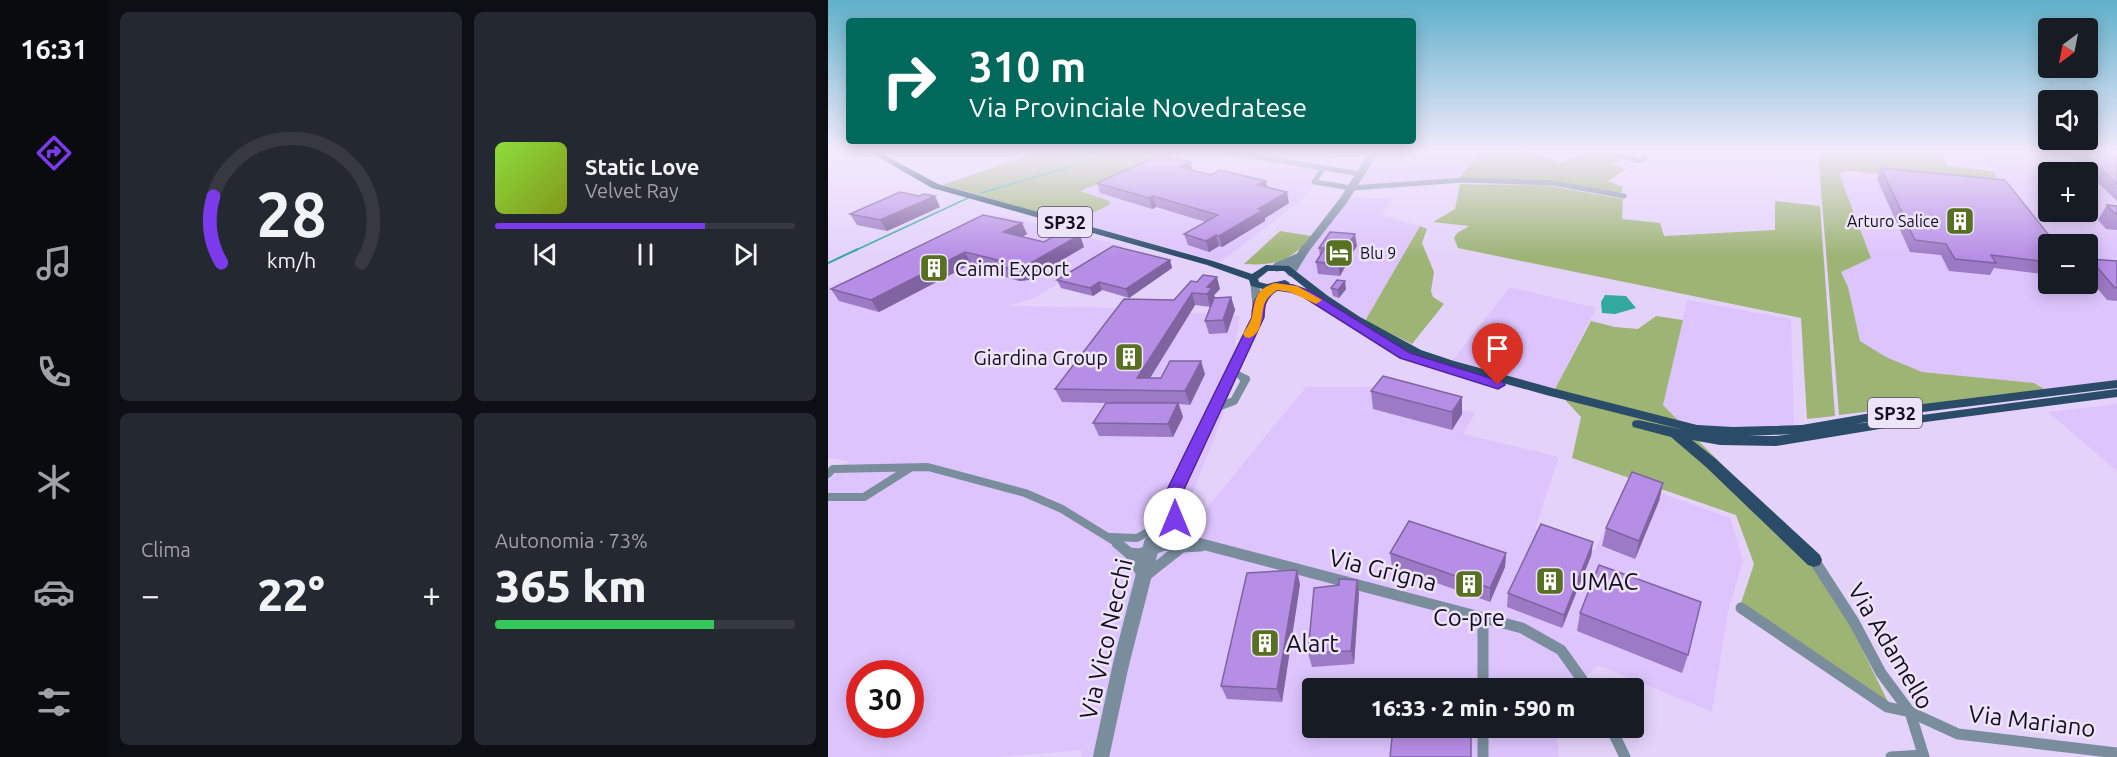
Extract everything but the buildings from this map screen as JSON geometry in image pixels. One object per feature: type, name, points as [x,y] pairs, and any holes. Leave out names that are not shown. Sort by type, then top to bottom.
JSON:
[{"type":"main road","name":"SP32","points":[[941,186],[1210,263],[1254,281]]},
{"type":"main road","name":"SP32","points":[[1210,263],[1272,268]]},
{"type":"main road","points":[[1272,268],[1292,273],[1289,281],[1277,286],[1254,281],[1272,268]]},
{"type":"main road","name":"SP32","points":[[1292,273],[1324,298],[1383,335],[1438,360],[1640,416],[1697,429],[1744,432],[1802,429],[1923,408],[2117,384]]},
{"type":"main road","name":"SP32","points":[[1277,286],[1306,294],[1384,345],[1412,358],[1467,376],[1672,433],[1720,441],[1776,441],[1910,420],[2117,393]]},
{"type":"main road","points":[[1672,433],[1711,463],[1814,560]]},
{"type":"street","points":[[1341,186],[1375,186]]},
{"type":"street","points":[[1571,186],[1624,196]]},
{"type":"street","points":[[1292,273],[1298,258],[1352,188]]},
{"type":"street","points":[[1272,268],[1298,258]]},
{"type":"street","name":"Via Vico Necchi","points":[[1101,757],[1121,664],[1150,551],[1159,536],[1172,498],[1258,317],[1254,281]]},
{"type":"street","points":[[1258,304],[1263,295],[1277,286]]},
{"type":"street","points":[[828,497],[864,497],[911,467]]},
{"type":"street","points":[[828,474],[833,469],[928,467],[1025,494],[1062,509],[1110,537],[1129,553],[1144,577],[1182,547]]},
{"type":"street","points":[[1110,537],[1137,538],[1182,533],[1175,519],[1172,498]]},
{"type":"street","name":"Via Grigna","points":[[1182,533],[1203,546],[1522,628],[1561,650],[1581,678]]},
{"type":"street","points":[[1159,536],[1182,547],[1203,546]]},
{"type":"street","points":[[1129,553],[1150,551]]},
{"type":"street","name":"Via Adamello","points":[[1814,560],[1854,622],[1881,673],[1910,712],[1923,756]]},
{"type":"street","name":"Via Mariano","points":[[1741,608],[1887,707],[1910,712],[1958,735],[2117,753]]},
{"type":"street","points":[[1483,618],[1483,678]]},
{"type":"street","points":[[1483,738],[1484,757]]},
{"type":"street","points":[[1616,738],[1625,757]]},
{"type":"street","points":[[1891,757],[1923,756]]},
{"type":"shaded area","points":[[948,186],[1092,186],[1080,191],[1109,201],[1109,205],[1078,220],[1064,220]]},
{"type":"shaded area","points":[[1093,186],[1313,186],[1303,199],[1220,262],[1032,210]]},
{"type":"shaded area","points":[[1460,186],[1551,186],[1623,199],[1622,219],[1660,223],[1664,236],[1775,230],[1775,201],[1820,206],[1835,416],[1807,419],[1801,318],[1458,248],[1454,238],[1457,233],[1469,226],[1433,222],[1455,209]]},
{"type":"shaded area","points":[[1579,186],[1621,186],[1621,193]]},
{"type":"shaded area","points":[[1821,186],[1844,186],[1871,258],[1841,272],[1848,287],[1860,341],[1886,357],[1922,372],[2034,383],[2046,390],[1839,415]]},
{"type":"shaded area","points":[[1844,186],[2038,186],[2038,222],[2098,222],[2098,186],[2117,186],[2117,382],[2046,390],[2033,383],[1922,372],[1886,357],[1860,341],[1848,287],[1841,272],[1871,257]]},
{"type":"shaded area","points":[[1349,197],[1393,198],[1382,216],[1420,226],[1365,321],[1331,303],[1295,273],[1299,261]]},
{"type":"shaded area","points":[[1000,215],[1123,246],[1032,299],[1008,306],[1119,308],[1240,316],[1223,416],[1180,525],[1189,530],[1306,387],[1373,387],[1475,413],[1463,434],[1559,457],[1535,529],[1595,550],[1627,481],[1730,518],[1743,560],[1728,612],[1712,712],[1644,684],[1644,678],[1630,678],[1598,665],[1584,678],[1302,678],[1302,738],[1557,738],[1559,757],[1081,757],[1082,750],[997,757],[828,757],[828,481],[849,461],[828,458],[828,287],[840,281],[862,284]]},
{"type":"shaded area","points":[[1420,226],[1427,229],[1422,243],[1434,272],[1431,291],[1433,297],[1444,304],[1412,344],[1365,321]]},
{"type":"shaded area","points":[[1280,231],[1312,236],[1297,251],[1282,260],[1265,264],[1244,264]]},
{"type":"shaded area","points":[[1510,287],[1596,308],[1555,389],[1452,361]]},
{"type":"shaded area","points":[[1605,295],[1626,296],[1636,308],[1615,314],[1602,313],[1601,302]]},
{"type":"shaded area","points":[[1687,300],[1791,319],[1794,425],[1714,428],[1682,424],[1663,404]]},
{"type":"shaded area","points":[[1656,316],[1683,320],[1663,405],[1820,563],[1889,704],[1741,603],[1754,564],[1736,515],[1572,458],[1581,417],[1555,389],[1591,321],[1615,327],[1638,329]]},
{"type":"shaded area","points":[[2117,404],[2117,471],[2048,412]]},
{"type":"waterway","points":[[981,193],[1004,186]]},
{"type":"waterway","points":[[854,251],[968,198]]},
{"type":"waterway","points":[[828,263],[858,249]]},
{"type":"slow traffic","points":[[1249,334],[1258,317],[1258,304],[1263,295],[1275,287],[1293,288],[1316,300]]},
{"type":"place","name":"Arturo Salice","points":[[1960,221]]},
{"type":"place","name":"Blu 9","points":[[1339,253]]},
{"type":"place","name":"Caimi Export","points":[[934,268]]},
{"type":"place","name":"Giardina Group","points":[[1129,357]]},
{"type":"place","name":"UMAC","points":[[1550,581]]},
{"type":"place","name":"Co-pre","points":[[1469,584]]},
{"type":"place","name":"Alart","points":[[1265,643]]},
{"type":"route","points":[[1175,519],[1172,498],[1258,317],[1258,304],[1263,295],[1275,287],[1293,288],[1306,294],[1405,356],[1498,385]]}]
